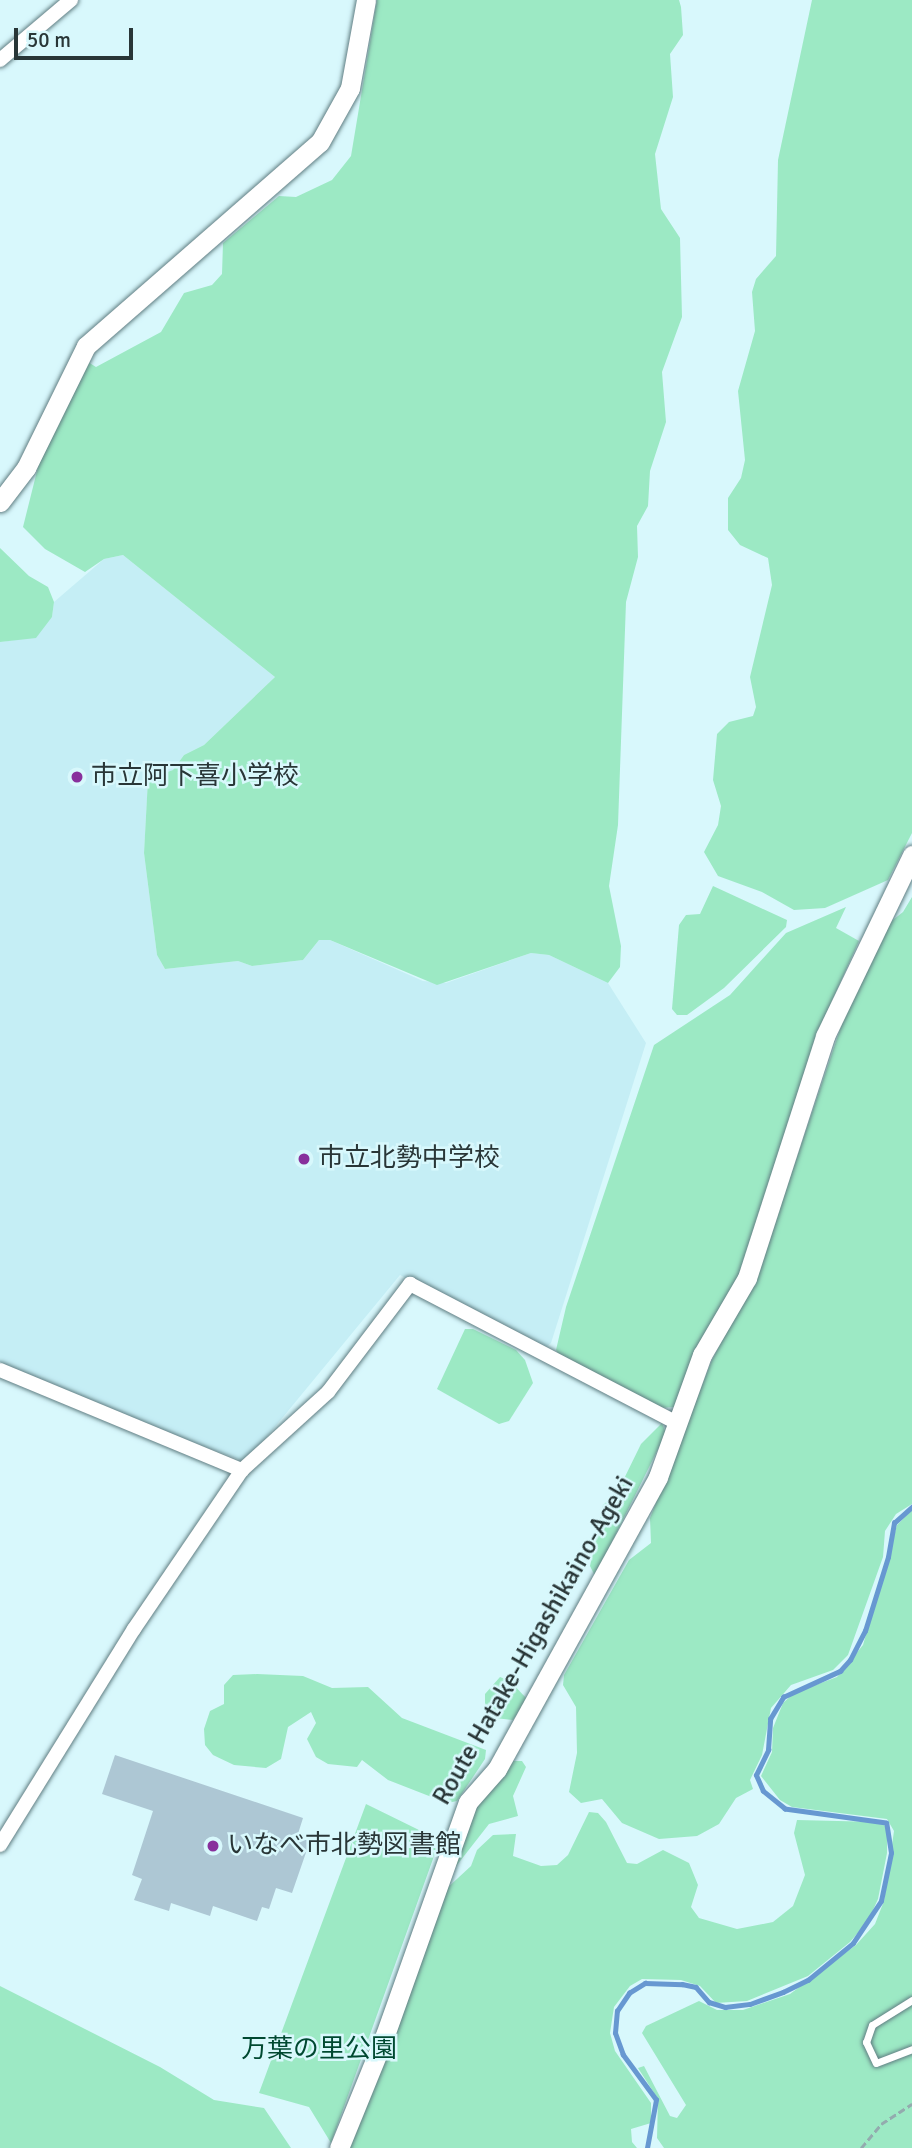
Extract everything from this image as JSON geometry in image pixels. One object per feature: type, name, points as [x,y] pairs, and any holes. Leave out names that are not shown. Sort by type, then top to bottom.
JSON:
[{"type":"main road","points":[[0,502],[26,468],[86,346],[320,142],[350,88],[366,0]]},
{"type":"main road","name":"Route Hatake-Higashikaino-Ageki","points":[[339,2148],[386,2035],[468,1802],[497,1769],[624,1545],[658,1477],[702,1354],[747,1278],[825,1037],[912,855]]},
{"type":"street","points":[[0,60],[71,0]]},
{"type":"street","points":[[0,1844],[134,1629],[242,1470],[328,1392],[410,1284],[677,1423]]},
{"type":"street","points":[[0,1370],[242,1470]]},
{"type":"lane","points":[[912,2000],[872,2025],[866,2042],[876,2063],[912,2049]]},
{"type":"path","points":[[861,2148],[881,2124],[912,2104]]},
{"type":"shaded area","name":"市立北勢中学校","points":[[123,555],[275,677],[204,745],[184,755],[173,770],[148,780],[144,853],[157,955],[165,969],[238,961],[252,966],[303,960],[319,940],[330,940],[423,981],[446,983],[531,953],[549,955],[608,983],[646,1043],[551,1343],[544,1349],[400,1275],[246,1462],[0,1370],[0,642],[14,640],[52,617],[54,602],[104,559]]},
{"type":"green space","points":[[377,0],[679,0],[681,7],[683,35],[670,54],[673,97],[655,154],[661,209],[680,238],[682,317],[662,372],[666,422],[650,471],[648,506],[637,526],[638,557],[626,602],[618,825],[609,886],[621,946],[620,967],[608,983],[549,955],[531,953],[437,985],[330,940],[319,940],[303,960],[252,966],[238,961],[165,969],[157,955],[144,853],[148,779],[173,770],[184,755],[204,745],[275,677],[123,555],[104,559],[85,572],[45,549],[23,527],[40,459],[88,362],[96,367],[161,332],[184,293],[212,285],[222,274],[223,243],[279,196],[296,197],[332,180],[351,156]]},
{"type":"green space","points":[[812,0],[912,0],[912,833],[888,880],[825,908],[794,910],[762,892],[718,876],[704,852],[718,825],[721,806],[713,780],[717,734],[729,722],[753,716],[756,707],[750,677],[772,585],[768,558],[740,545],[728,530],[728,498],[741,478],[745,460],[738,391],[755,331],[752,292],[756,279],[776,256],[778,160]]},
{"type":"green space","points":[[0,548],[29,576],[48,587],[54,602],[52,617],[36,638],[0,642]]},
{"type":"green space","points":[[713,886],[787,920],[786,927],[724,988],[687,1015],[677,1015],[672,1009],[679,925],[686,915],[700,914]]},
{"type":"green space","points":[[912,897],[912,1504],[896,1514],[885,1531],[883,1557],[848,1655],[833,1670],[791,1685],[771,1708],[762,1755],[750,1780],[753,1789],[736,1798],[719,1824],[697,1836],[659,1839],[622,1823],[602,1799],[581,1803],[569,1792],[577,1753],[576,1707],[563,1685],[564,1675],[629,1560],[651,1543],[650,1518],[712,1360],[759,1270],[852,994],[884,927],[903,912]]},
{"type":"green space","points":[[846,907],[836,928],[859,941],[816,1036],[739,1276],[675,1407],[661,1408],[561,1358],[556,1350],[566,1307],[654,1045],[730,995],[786,933]]},
{"type":"green space","points":[[465,1329],[473,1329],[516,1350],[525,1360],[533,1383],[509,1421],[499,1424],[437,1389]]},
{"type":"green space","points":[[662,1423],[666,1433],[595,1576],[590,1566],[603,1505],[617,1493],[641,1444]]},
{"type":"green space","points":[[912,1510],[912,2148],[664,2148],[657,2138],[658,2099],[638,2068],[644,2066],[670,2116],[677,2118],[686,2105],[642,2033],[646,2026],[699,2001],[717,2010],[743,2010],[790,1994],[856,1945],[875,1924],[884,1901],[894,1831],[887,1819],[792,1807],[780,1800],[761,1776],[772,1752],[773,1728],[783,1703],[794,1693],[837,1677],[863,1645],[897,1525]]},
{"type":"green space","points":[[233,1675],[303,1676],[332,1688],[368,1687],[402,1718],[486,1750],[485,1759],[457,1801],[447,1803],[388,1780],[362,1760],[357,1767],[328,1764],[316,1757],[307,1739],[316,1723],[311,1712],[288,1727],[281,1759],[266,1768],[234,1765],[213,1755],[205,1745],[204,1729],[210,1711],[224,1704],[224,1685]]},
{"type":"green space","points":[[500,1677],[510,1681],[527,1699],[513,1720],[487,1717],[485,1694]]},
{"type":"green space","points":[[509,1761],[522,1761],[526,1767],[513,1796],[518,1816],[489,1824],[450,1874],[474,1810]]},
{"type":"green space","name":"万葉の里公園","points":[[366,1804],[419,1830],[438,1845],[331,2143],[309,2107],[259,2093]]},
{"type":"green space","points":[[589,1812],[598,1813],[606,1822],[627,1863],[637,1864],[663,1850],[689,1863],[698,1885],[691,1907],[699,1918],[737,1929],[773,1922],[793,1906],[805,1875],[794,1833],[797,1820],[878,1822],[887,1827],[887,1853],[878,1899],[868,1921],[850,1942],[808,1976],[747,2001],[716,2003],[700,1986],[681,1980],[642,1979],[630,1986],[614,2007],[610,2033],[615,2051],[651,2103],[651,2123],[631,2129],[632,2142],[637,2148],[348,2148],[445,1890],[471,1866],[477,1850],[493,1835],[516,1834],[513,1856],[541,1866],[557,1865],[568,1855]]},
{"type":"green space","points":[[0,1986],[160,2067],[214,2100],[264,2108],[291,2148],[0,2148]]},
{"type":"building","points":[[115,1755],[303,1818],[297,1837],[310,1841],[292,1893],[276,1888],[269,1909],[262,1907],[257,1921],[213,1906],[210,1916],[171,1903],[169,1911],[134,1900],[142,1879],[132,1875],[153,1811],[102,1794]]},
{"type":"waterway","points":[[647,2148],[656,2100],[623,2055],[615,2033],[617,2011],[629,1993],[645,1983],[682,1984],[696,1987],[709,2002],[725,2007],[750,2004],[783,1992],[808,1980],[853,1943],[881,1901],[891,1853],[886,1823],[785,1809],[763,1791],[756,1775],[768,1750],[770,1719],[783,1697],[840,1671],[850,1660],[865,1631],[888,1557],[894,1523],[912,1507]]},
{"type":"place","name":"市立阿下喜小学校","points":[[77,777]]},
{"type":"place","name":"市立北勢中学校","points":[[304,1159]]},
{"type":"place","name":"いなべ市北勢図書館","points":[[213,1846]]}]
